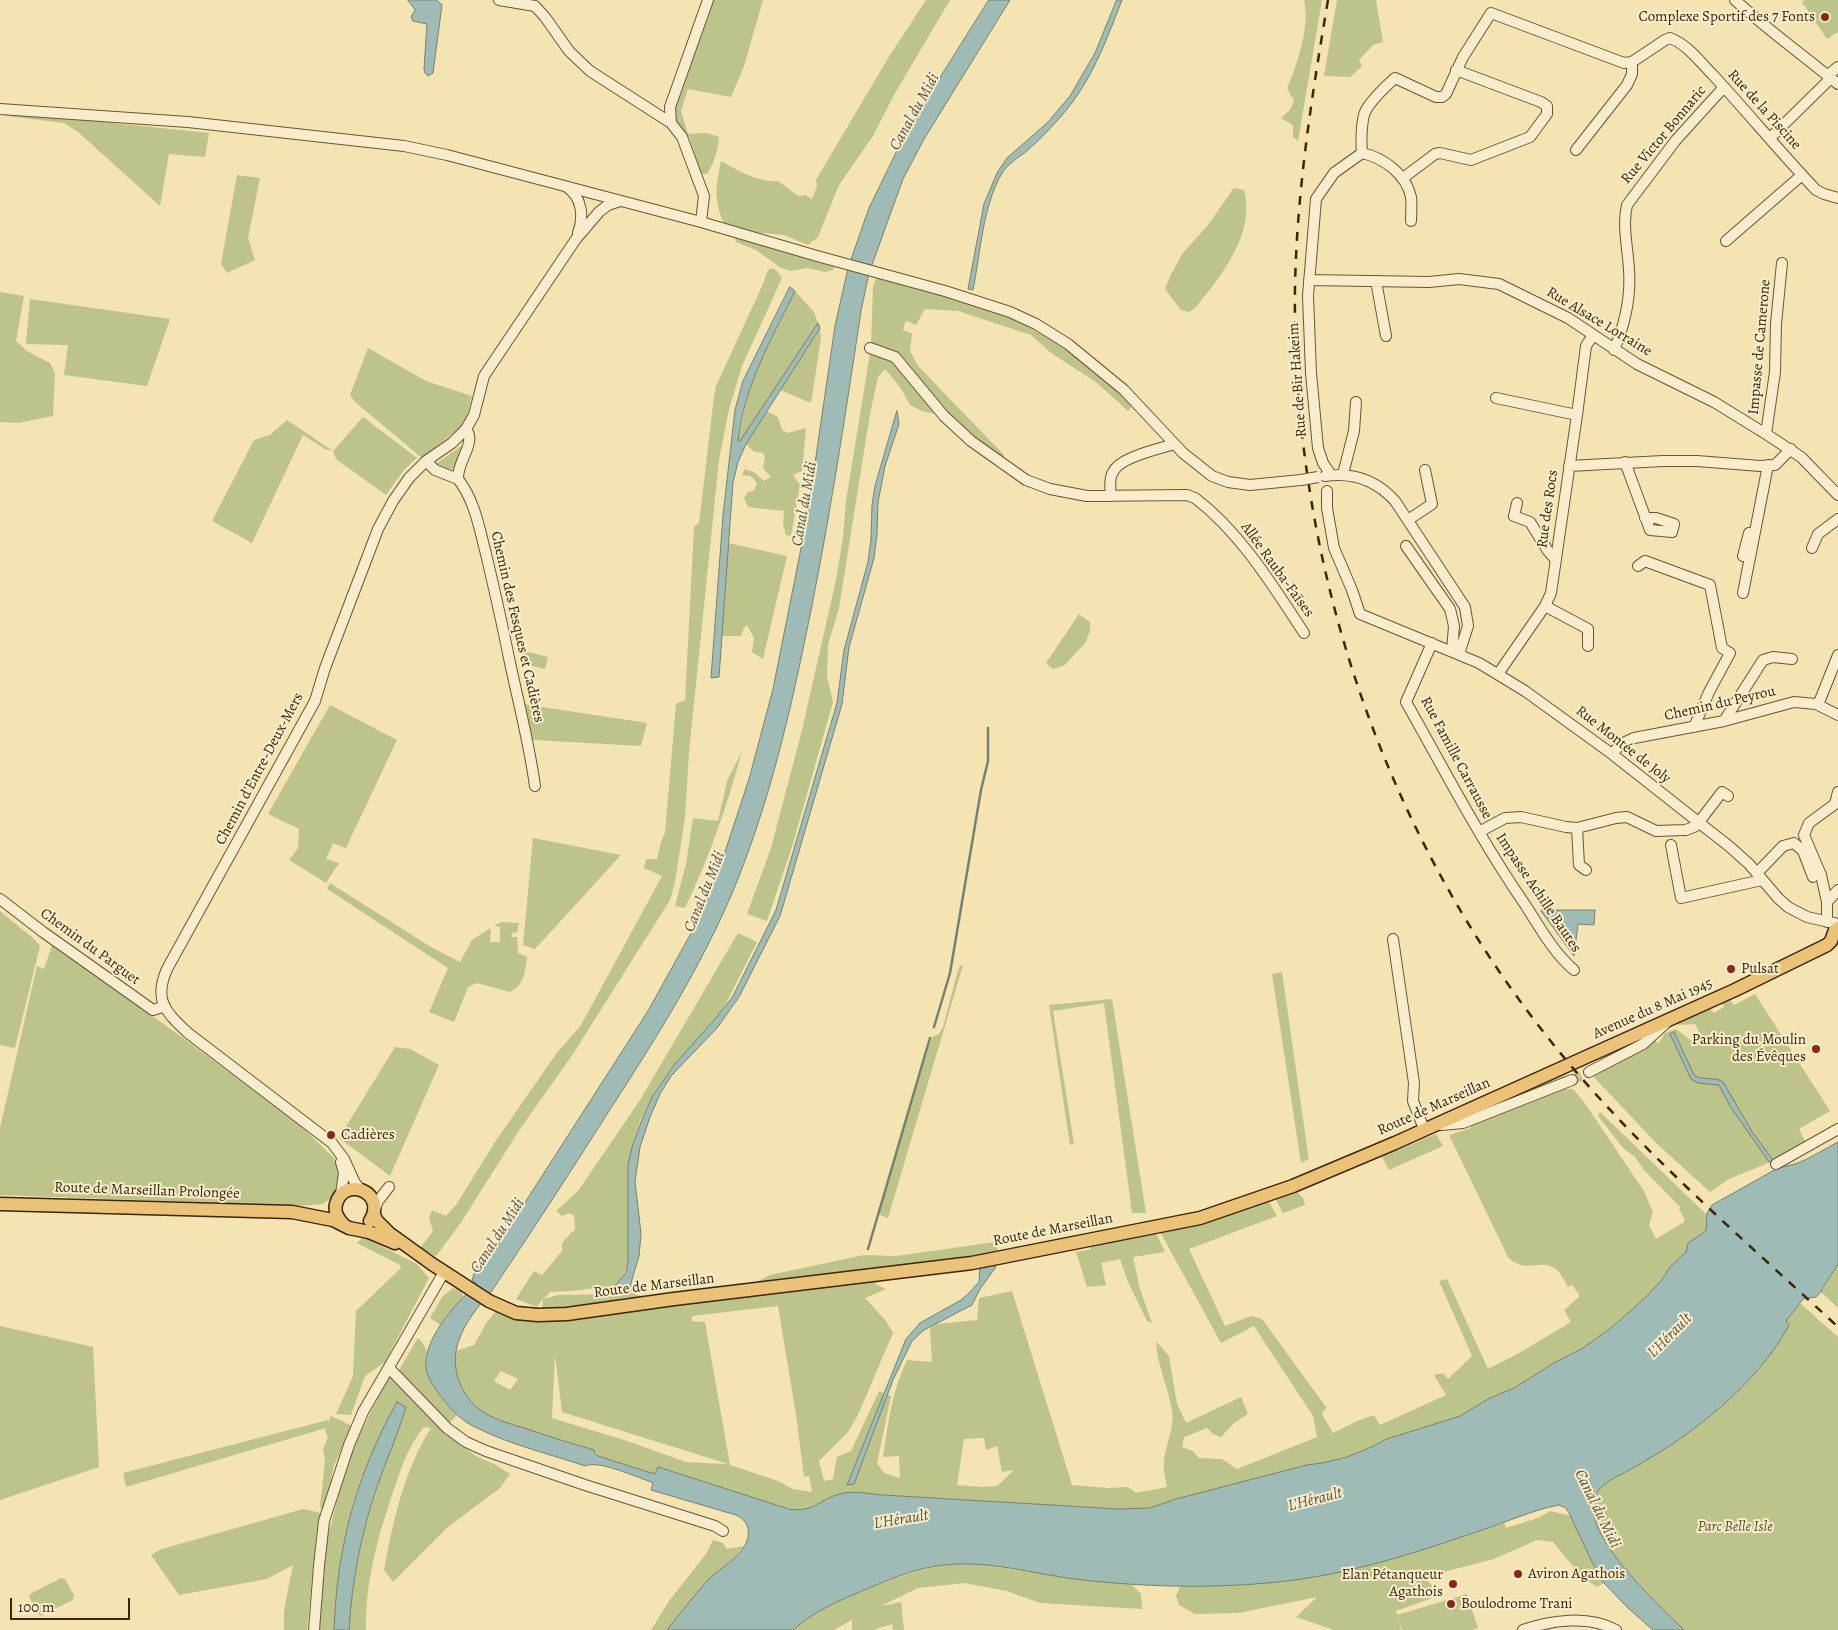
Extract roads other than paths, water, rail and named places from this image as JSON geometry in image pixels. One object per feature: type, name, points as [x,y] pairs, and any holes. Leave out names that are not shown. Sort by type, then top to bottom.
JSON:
[{"type":"main road","name":"Avenue du 8 Mai 1945","points":[[1585,1057],[1815,952],[1827,945],[1835,933]]},
{"type":"main road","name":"Route de Marseillan","points":[[461,1282],[499,1307],[516,1313],[538,1315],[567,1314],[674,1299],[972,1263],[1200,1218],[1293,1186],[1585,1057]]},
{"type":"main road","points":[[350,1189],[364,1191],[373,1200],[374,1212],[366,1225],[349,1227],[336,1214],[339,1198],[350,1189]]},
{"type":"main road","name":"Route de Marseillan Prolongée","points":[[292,1212],[328,1207],[339,1198]]},
{"type":"main road","name":"Route de Marseillan Prolongée","points":[[0,1204],[292,1212],[333,1220],[349,1227],[369,1232],[432,1264]]},
{"type":"main road","name":"Route de Marseillan Prolongée","points":[[374,1212],[377,1221],[389,1233],[461,1282]]},
{"type":"street","points":[[499,0],[535,6],[569,51],[590,71],[671,123],[682,137],[704,196],[701,222]]},
{"type":"street","points":[[671,123],[670,107],[708,0]]},
{"type":"street","points":[[1736,0],[1768,29],[1832,79]]},
{"type":"street","points":[[1411,221],[1412,199],[1403,178],[1396,170],[1362,153],[1361,144],[1365,112],[1395,78],[1436,97],[1442,97],[1446,94],[1456,70],[1491,12],[1624,63],[1632,62],[1632,74],[1627,85],[1576,150]]},
{"type":"street","name":"Rue de la Piscine","points":[[1632,62],[1652,47],[1670,38],[1686,46],[1816,190],[1838,198]]},
{"type":"street","points":[[1770,138],[1832,79],[1838,68]]},
{"type":"street","points":[[1403,178],[1435,154],[1440,153],[1471,160],[1530,137],[1547,114],[1546,106],[1541,102],[1456,70]]},
{"type":"street","name":"Rue Victor Bonnaric","points":[[1614,350],[1628,307],[1630,273],[1624,214],[1627,205],[1676,140],[1724,87]]},
{"type":"street","points":[[0,109],[188,122],[404,146],[447,155],[701,222],[983,302],[1010,312],[1044,329],[1076,349],[1112,378],[1192,462],[1212,476],[1228,482],[1244,484],[1278,483],[1343,474],[1363,478],[1380,487],[1394,501],[1408,520],[1466,608],[1468,626],[1456,653]]},
{"type":"street","name":"Rue de Bir Hakeim","points":[[1331,475],[1321,457],[1317,438],[1308,329],[1309,280],[1316,199],[1334,173],[1362,153]]},
{"type":"street","points":[[1726,241],[1802,175]]},
{"type":"street","points":[[568,188],[574,192],[581,212]]},
{"type":"street","name":"Chemin d'Entre-Deux-Mers","points":[[576,239],[581,226],[581,212],[585,199],[593,194],[596,202],[589,223]]},
{"type":"street","name":"Chemin d'Entre-Deux-Mers","points":[[165,1006],[161,997],[161,983],[167,969],[315,701],[325,668],[378,529],[409,478],[426,461],[452,443],[466,429],[474,415],[484,376],[576,239],[599,212],[608,205],[621,201]]},
{"type":"street","name":"Impasse de Camerone","points":[[1766,434],[1775,372],[1776,324],[1782,263]]},
{"type":"street","name":"Rue Alsace Lorraine","points":[[1309,280],[1429,282],[1459,279],[1499,284],[1549,307],[1636,364],[1714,402],[1791,449],[1838,495]]},
{"type":"street","points":[[1376,281],[1386,336]]},
{"type":"street","name":"Rue des Rocs","points":[[1498,674],[1545,606],[1551,593],[1578,415],[1586,346],[1592,334]]},
{"type":"street","name":"Allée Rauba-Faïses","points":[[870,348],[896,357],[944,416],[972,441],[1017,474],[1050,489],[1087,496],[1187,495],[1195,498],[1233,534],[1253,559],[1304,633]]},
{"type":"street","points":[[1496,398],[1578,415]]},
{"type":"street","points":[[1343,474],[1354,431],[1356,402]]},
{"type":"street","points":[[426,461],[435,470],[458,479],[458,470],[470,440],[466,429]]},
{"type":"street","points":[[1111,496],[1113,472],[1118,465],[1148,452],[1174,444]]},
{"type":"street","points":[[1569,466],[1612,465],[1625,462],[1697,461],[1774,465],[1791,449]]},
{"type":"street","points":[[1625,462],[1645,518]]},
{"type":"street","points":[[1743,556],[1764,465]]},
{"type":"street","points":[[1743,593],[1764,465]]},
{"type":"street","points":[[1408,520],[1432,504],[1425,470]]},
{"type":"street","name":"Chemin des Fesques et Cadières","points":[[458,479],[468,494],[477,520],[527,735],[535,786]]},
{"type":"street","name":"Rue Montée de Joly","points":[[1327,491],[1327,508],[1334,548],[1360,614],[1456,653],[1498,674],[1555,711],[1740,855],[1778,898],[1797,913],[1835,933]]},
{"type":"street","points":[[1517,502],[1514,516],[1530,522],[1548,551],[1556,560]]},
{"type":"street","points":[[1812,548],[1818,534],[1838,519]]},
{"type":"street","points":[[1406,546],[1450,609],[1454,626],[1456,653]]},
{"type":"street","points":[[1638,566],[1645,561],[1710,584],[1722,648],[1730,653],[1709,692],[1694,727]]},
{"type":"street","points":[[1545,606],[1588,629],[1588,646]]},
{"type":"street","name":"Rue Famille Carrausse","points":[[1432,643],[1406,702],[1478,832]]},
{"type":"street","points":[[1818,705],[1838,655]]},
{"type":"street","points":[[1724,721],[1763,660],[1773,656],[1792,659]]},
{"type":"street","name":"Chemin du Peyrou","points":[[1612,754],[1621,744],[1634,738],[1724,721],[1794,702],[1818,705],[1838,715]]},
{"type":"street","points":[[1478,832],[1505,818],[1521,817],[1577,828],[1627,817],[1656,831],[1686,830],[1693,828],[1698,823],[1722,792],[1728,796]]},
{"type":"street","points":[[1835,933],[1821,875],[1804,835],[1809,823],[1835,804],[1838,792]]},
{"type":"street","points":[[1577,828],[1579,866],[1586,870]]},
{"type":"street","name":"Impasse Achille Bautes","points":[[1478,832],[1544,934],[1565,962],[1574,970]]},
{"type":"street","points":[[1672,845],[1681,898],[1760,877],[1783,846],[1794,843],[1802,851],[1814,876]]},
{"type":"street","points":[[1827,902],[1838,890]]},
{"type":"street","name":"Chemin du Parguet","points":[[0,899],[153,1010],[165,1006]]},
{"type":"street","points":[[1393,939],[1414,1083],[1413,1101],[1430,1127],[1462,1123],[1572,1080]]},
{"type":"street","points":[[165,1006],[173,1018],[188,1033],[332,1143],[344,1159],[355,1183],[364,1191],[378,1193],[389,1187],[378,1201],[374,1212]]},
{"type":"street","points":[[1590,1072],[1643,1044],[1671,1018]]},
{"type":"street","points":[[1776,1164],[1838,1129]]},
{"type":"street","points":[[332,1143],[344,1173],[339,1198]]},
{"type":"street","points":[[314,1630],[318,1566],[324,1521],[348,1445],[364,1412],[444,1272]]},
{"type":"street","points":[[389,1368],[447,1428],[466,1442],[486,1451],[715,1526],[723,1531]]},
{"type":"street","points":[[1523,1630],[1543,1624],[1582,1621],[1601,1624],[1616,1630]]},
{"type":"water","points":[[408,0],[437,0],[442,5],[433,73],[428,76],[424,69],[427,24],[413,21],[411,17],[415,10]]},
{"type":"water","name":"L'Hérault","points":[[989,0],[1010,0],[924,139],[903,179],[869,273],[861,311],[842,438],[803,649],[774,772],[755,832],[733,891],[706,948],[660,1031],[535,1226],[489,1295],[478,1307],[464,1328],[458,1343],[455,1360],[461,1386],[478,1408],[499,1420],[594,1450],[598,1456],[648,1472],[655,1474],[658,1467],[789,1509],[805,1509],[833,1496],[856,1492],[1118,1509],[1150,1508],[1176,1499],[1307,1465],[1347,1457],[1387,1439],[1460,1416],[1490,1398],[1514,1388],[1554,1363],[1583,1348],[1611,1328],[1645,1298],[1660,1282],[1671,1266],[1686,1252],[1688,1243],[1706,1231],[1707,1213],[1712,1205],[1778,1168],[1807,1159],[1838,1142],[1838,1264],[1822,1291],[1816,1297],[1803,1299],[1786,1321],[1789,1325],[1775,1347],[1741,1388],[1720,1408],[1676,1441],[1606,1483],[1594,1499],[1593,1507],[1596,1522],[1603,1538],[1614,1555],[1628,1573],[1684,1630],[1653,1630],[1628,1608],[1604,1583],[1569,1513],[1566,1508],[1559,1505],[1539,1510],[1414,1553],[1347,1571],[1302,1579],[1248,1585],[1138,1585],[1065,1578],[1010,1568],[955,1564],[917,1570],[880,1583],[825,1608],[793,1630],[667,1630],[709,1579],[742,1550],[748,1537],[744,1521],[736,1515],[651,1490],[653,1483],[624,1472],[606,1466],[585,1466],[517,1444],[472,1426],[450,1408],[440,1396],[429,1377],[426,1369],[426,1358],[435,1334],[450,1312],[475,1286],[476,1283],[472,1280],[479,1260],[485,1260],[499,1243],[648,1011],[695,926],[719,870],[749,779],[773,689],[807,518],[835,326],[848,268],[869,208],[907,130]]},
{"type":"water","points":[[1117,0],[1122,0],[1109,33],[1095,65],[1078,95],[1049,130],[1003,171],[995,187],[986,216],[973,290],[968,289],[984,204],[997,173],[1007,158],[1048,122],[1070,96],[1095,53]]},
{"type":"water","points":[[790,287],[795,291],[752,382],[741,421],[738,441],[740,441],[818,323],[820,328],[746,444],[738,462],[733,482],[719,677],[711,678],[723,515],[735,410],[743,381]]},
{"type":"water","points":[[897,411],[899,424],[885,466],[878,502],[874,558],[849,647],[842,704],[780,916],[739,997],[717,1028],[671,1076],[660,1094],[640,1147],[635,1181],[641,1234],[639,1256],[631,1283],[631,1290],[615,1294],[615,1286],[626,1273],[628,1261],[628,1165],[641,1122],[652,1097],[674,1065],[733,996],[776,910],[837,703],[844,650],[868,562],[875,486]]},
{"type":"water","points":[[1595,910],[1594,925],[1578,924],[1574,956],[1541,911]]},
{"type":"water","points":[[1674,1032],[1694,1075],[1723,1082],[1750,1129],[1773,1160],[1769,1162],[1730,1106],[1719,1085],[1698,1083],[1691,1079],[1670,1034]]},
{"type":"water","points":[[990,1265],[996,1267],[980,1289],[972,1305],[924,1330],[912,1341],[893,1380],[854,1484],[847,1485],[906,1339],[920,1323],[961,1300],[969,1293],[979,1282],[980,1267]]},
{"type":"water","points":[[397,1402],[406,1407],[366,1522],[352,1593],[349,1630],[334,1630],[339,1570],[351,1512],[370,1457]]},
{"type":"waterway","points":[[934,1027],[950,973],[981,790],[988,761],[988,728]]},
{"type":"waterway","points":[[868,1249],[930,1038]]},
{"type":"tunnel","points":[[1572,1080],[1589,1072]]},
{"type":"railway","points":[[1328,0],[1311,107],[1302,178],[1296,250],[1295,286],[1298,387],[1309,488],[1329,587],[1357,684],[1393,779],[1437,870],[1489,957],[1549,1039],[1581,1078],[1651,1152],[1838,1327]]},
{"type":"place","name":"Complexe Sportif des 7 Fonts","points":[[1825,17]]},
{"type":"place","name":"Pulsat","points":[[1731,969]]},
{"type":"place","name":"Parking du Moulin des Évêques","points":[[1816,1049]]},
{"type":"place","name":"Cadières","points":[[331,1135]]},
{"type":"place","name":"Aviron Agathois","points":[[1518,1574]]},
{"type":"place","name":"Elan Pétanqueur Agathois","points":[[1453,1584]]},
{"type":"place","name":"Boulodrome Trani","points":[[1451,1604]]},
{"type":"water label","name":"Canal du Midi","points":[[915,112]]},
{"type":"water label","name":"Canal du Midi","points":[[805,504]]},
{"type":"water label","name":"Canal du Midi","points":[[705,892]]},
{"type":"water label","name":"Canal du Midi","points":[[498,1236]]},
{"type":"water label","name":"Canal du Midi","points":[[1597,1509]]},
{"type":"park label","name":"Parc Belle Isle","points":[[1735,1527]]}]
